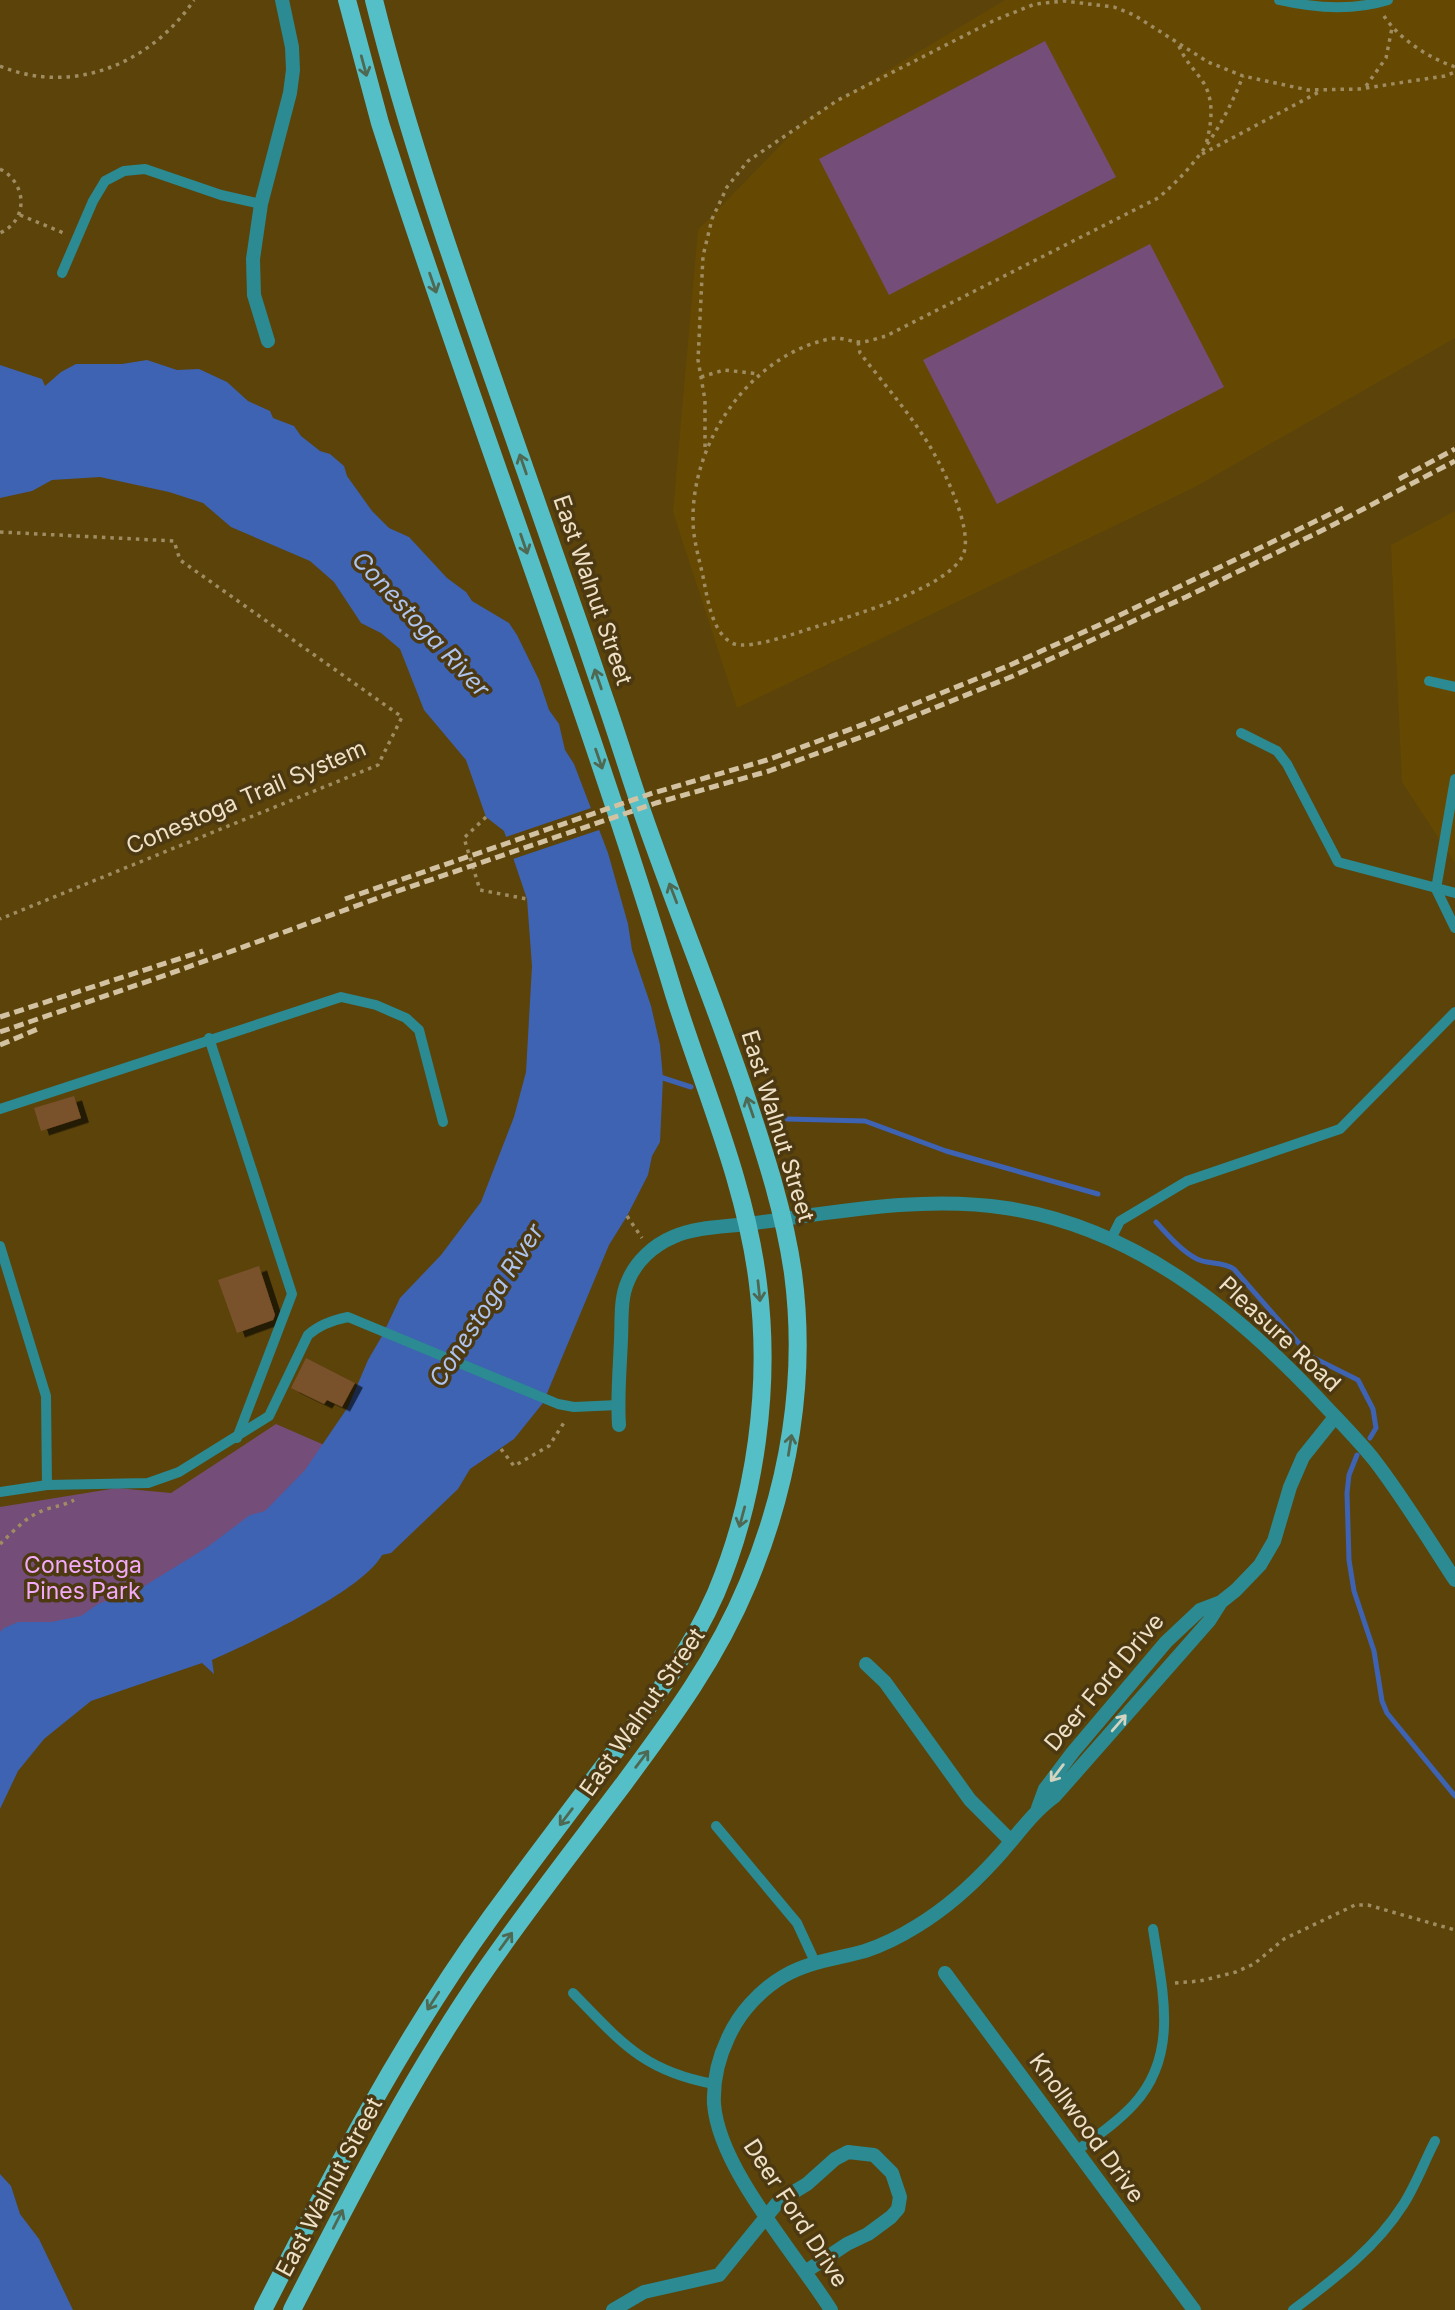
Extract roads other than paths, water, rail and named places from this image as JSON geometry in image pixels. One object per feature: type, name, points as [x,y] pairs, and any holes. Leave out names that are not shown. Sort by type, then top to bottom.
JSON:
[{"type":"main road","name":"East Walnut Street","points":[[263,2310],[353,2134],[433,2001],[491,1917],[668,1680],[690,1646],[716,1592],[737,1536],[745,1504],[760,1407],[761,1314],[758,1283],[747,1224],[732,1167],[627,840],[405,201],[380,123],[347,0]]},
{"type":"main road","name":"East Walnut Street","points":[[292,2310],[376,2147],[455,2015],[512,1933],[683,1703],[712,1658],[738,1606],[773,1516],[788,1460],[797,1372],[797,1311],[793,1277],[783,1220],[766,1156],[709,989],[644,817],[429,193],[404,116],[374,0]]},
{"type":"street","points":[[268,341],[254,295],[253,259],[261,204],[293,70],[292,47],[282,0]]},
{"type":"street","name":"Pleasure Road","points":[[619,1425],[624,1292],[635,1269],[650,1250],[661,1243],[683,1233],[893,1207],[967,1204],[1038,1214],[1111,1239],[1179,1277],[1233,1316],[1281,1360],[1381,1469],[1455,1580]]},
{"type":"street","name":"Deer Ford Drive","points":[[831,2310],[744,2183],[724,2145],[714,2107],[714,2084],[721,2052],[732,2029],[748,2006],[784,1976],[815,1962],[865,1951],[893,1940],[920,1925],[973,1882],[1038,1808],[1055,1796],[1209,1621],[1221,1602],[1260,1565],[1279,1529],[1290,1487],[1303,1457],[1335,1417]]},
{"type":"street","points":[[866,1664],[885,1682],[970,1800],[1011,1841]]},
{"type":"street","name":"Knollwood Drive","points":[[945,1973],[1194,2310]]},
{"type":"street","points":[[614,2310],[644,2292],[719,2275],[779,2201],[807,2184],[835,2159],[848,2152],[874,2155],[892,2173],[900,2197],[898,2209],[868,2234],[847,2244],[805,2272]]},
{"type":"lane","points":[[1279,0],[1324,7],[1358,7],[1388,0]]},
{"type":"lane","points":[[62,273],[93,201],[106,181],[124,171],[145,169],[220,195],[261,204]]},
{"type":"lane","points":[[1429,681],[1455,687]]},
{"type":"lane","points":[[1241,733],[1277,751],[1287,764],[1338,862],[1455,893]]},
{"type":"lane","points":[[1455,779],[1436,889],[1455,928]]},
{"type":"lane","points":[[0,1109],[209,1038],[341,997],[376,1005],[406,1018],[419,1030],[443,1122]]},
{"type":"lane","points":[[1111,1239],[1121,1221],[1187,1181],[1340,1129],[1455,1012]]},
{"type":"lane","points":[[209,1038],[292,1294],[237,1437]]},
{"type":"lane","points":[[0,1246],[46,1396],[47,1485]]},
{"type":"lane","points":[[0,1492],[47,1485],[148,1483],[165,1479],[269,1416],[303,1342],[315,1329],[336,1319],[348,1317],[558,1404],[574,1407],[618,1405]]},
{"type":"lane","points":[[716,1826],[797,1923],[815,1962]]},
{"type":"lane","points":[[1075,2151],[1134,2104],[1150,2083],[1160,2059],[1165,2029],[1162,1984],[1153,1929]]},
{"type":"lane","points":[[573,1993],[620,2041],[647,2061],[675,2076],[714,2084]]},
{"type":"lane","points":[[1293,2310],[1335,2278],[1377,2240],[1405,2202],[1435,2141]]},
{"type":"water","name":"Conestoga River","points":[[147,360],[177,370],[199,369],[227,382],[248,401],[270,411],[273,418],[294,426],[301,436],[344,466],[347,476],[372,511],[389,528],[409,537],[472,601],[509,623],[517,635],[539,680],[549,710],[559,724],[565,750],[574,764],[608,853],[628,924],[632,950],[651,1006],[660,1045],[663,1078],[660,1142],[652,1156],[648,1175],[609,1245],[543,1403],[514,1439],[470,1469],[458,1489],[391,1553],[382,1555],[371,1569],[353,1584],[305,1614],[212,1660],[214,1674],[202,1663],[91,1701],[44,1739],[18,1771],[0,1809],[0,1632],[18,1622],[51,1622],[81,1616],[98,1604],[141,1588],[206,1548],[250,1515],[265,1511],[305,1470],[348,1407],[368,1360],[400,1298],[441,1255],[481,1202],[514,1117],[526,1072],[532,966],[527,899],[504,831],[486,817],[466,760],[424,710],[400,649],[381,633],[361,623],[334,582],[310,561],[231,527],[203,503],[169,492],[100,477],[52,480],[32,491],[0,498],[0,365],[42,379],[45,386],[61,372],[76,364],[122,364]]},
{"type":"water","points":[[0,2174],[11,2186],[20,2214],[39,2239],[73,2310],[0,2310]]},
{"type":"waterway","points":[[657,1076],[691,1087]]},
{"type":"waterway","points":[[787,1119],[865,1121],[946,1151],[1098,1194]]},
{"type":"waterway","points":[[1156,1222],[1191,1256],[1234,1269],[1310,1356],[1358,1380],[1373,1409],[1376,1428],[1370,1438]]},
{"type":"waterway","points":[[1357,1455],[1349,1475],[1347,1493],[1349,1560],[1354,1591],[1374,1651],[1382,1701],[1387,1713],[1455,1796]]},
{"type":"railway","points":[[1399,479],[1455,449]]},
{"type":"railway","points":[[0,1032],[389,894],[656,803],[769,771],[875,732],[1013,676],[1186,597],[1455,461]]},
{"type":"railway","points":[[345,899],[653,793],[767,760],[870,722],[1008,666],[1097,626],[1343,508]]},
{"type":"railway","points":[[0,1017],[203,951]]},
{"type":"railway","points":[[0,1045],[40,1028]]},
{"type":"park label","name":"Conestoga Pines Park","points":[[83,1578]]}]
